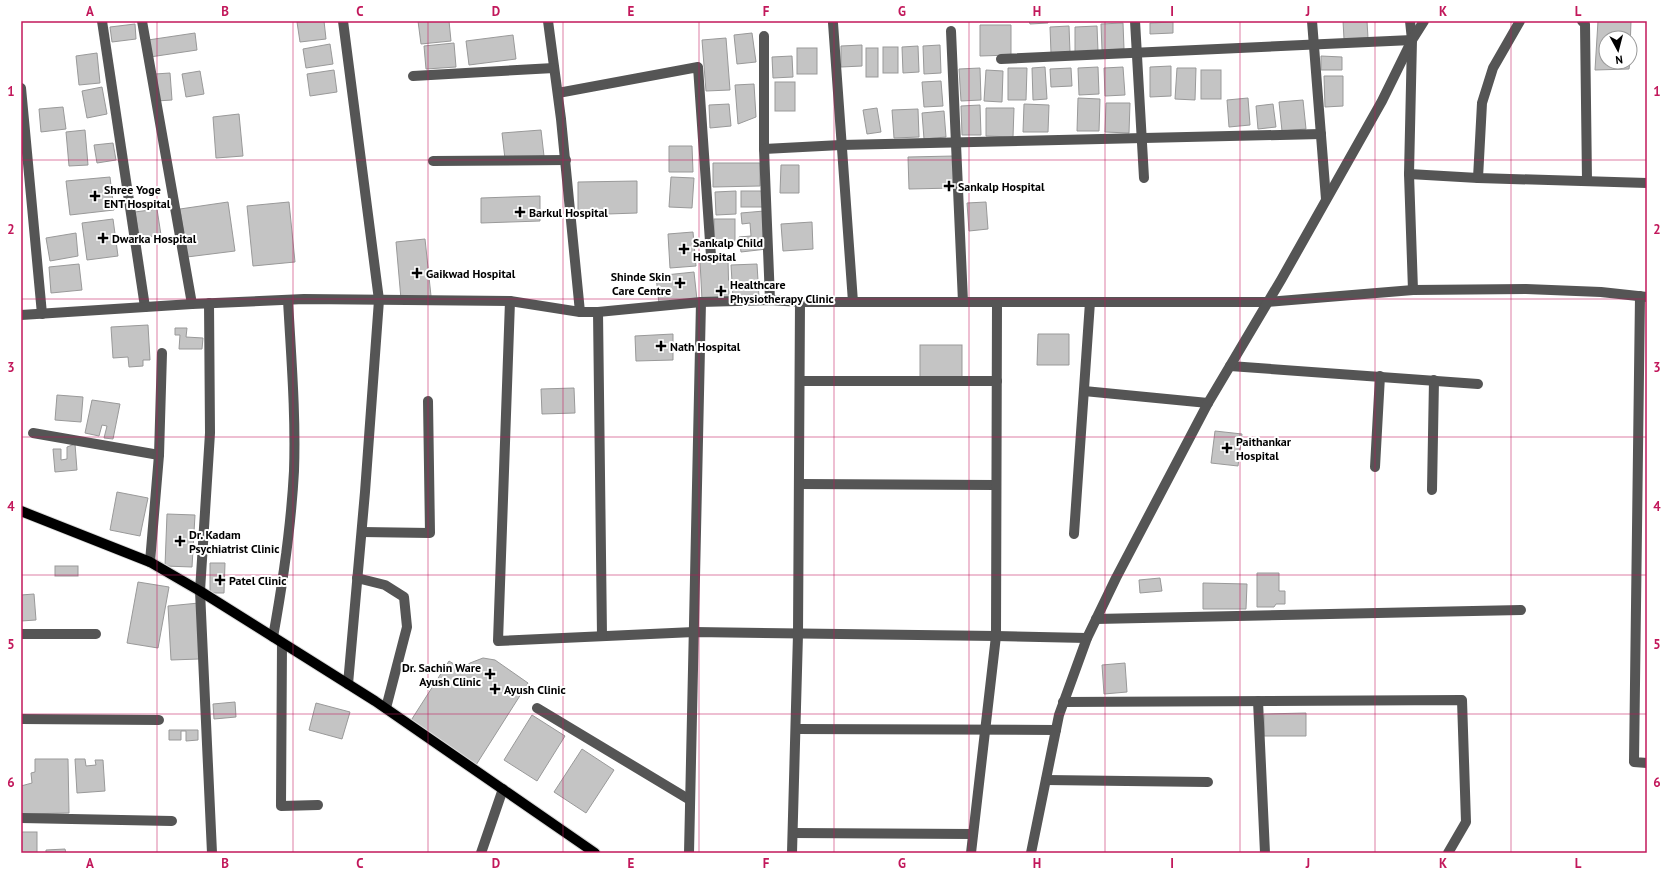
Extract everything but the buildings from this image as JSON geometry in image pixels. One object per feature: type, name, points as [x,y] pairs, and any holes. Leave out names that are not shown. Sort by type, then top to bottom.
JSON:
[{"type":"main road","points":[[21,511],[150,562],[200,591],[386,708],[595,853]]},
{"type":"street","points":[[102,21],[145,307]]},
{"type":"street","points":[[142,21],[192,304]]},
{"type":"street","points":[[343,21],[379,300],[362,532],[348,684]]},
{"type":"street","points":[[548,21],[566,160],[580,312]]},
{"type":"street","points":[[1135,21],[1144,178]]},
{"type":"street","points":[[1312,21],[1326,199]]},
{"type":"street","points":[[1410,21],[1412,40],[1409,174],[1413,290]]},
{"type":"street","points":[[1031,853],[1063,702],[1086,638],[1208,403],[1267,302],[1282,280],[1382,101],[1412,40],[1424,21]]},
{"type":"street","points":[[1478,178],[1482,103],[1493,68],[1520,21]]},
{"type":"street","points":[[1582,21],[1585,24],[1587,181]]},
{"type":"street","points":[[833,24],[853,302]]},
{"type":"street","points":[[951,31],[963,302]]},
{"type":"street","points":[[764,36],[764,149],[770,300]]},
{"type":"street","points":[[1001,59],[1412,40]]},
{"type":"street","points":[[558,93],[698,67],[711,256]]},
{"type":"street","points":[[413,76],[554,68]]},
{"type":"street","points":[[21,88],[42,314]]},
{"type":"street","points":[[764,149],[842,145],[1321,134]]},
{"type":"street","points":[[433,160],[566,160]]},
{"type":"street","points":[[1409,174],[1478,178],[1647,183]]},
{"type":"street","points":[[21,315],[209,303],[288,300],[510,301],[580,312],[598,312],[701,302],[770,300],[800,302],[1267,302],[1413,290],[1526,289],[1601,292],[1644,296],[1634,762],[1647,763]]},
{"type":"street","points":[[273,637],[284,571],[294,470],[288,300]]},
{"type":"street","points":[[510,301],[498,641],[694,632],[1086,638]]},
{"type":"street","points":[[689,853],[701,302]]},
{"type":"street","points":[[792,853],[798,634],[800,302]]},
{"type":"street","points":[[971,853],[996,636],[997,302]]},
{"type":"street","points":[[1074,534],[1090,302]]},
{"type":"street","points":[[209,303],[210,433],[200,591],[212,853]]},
{"type":"street","points":[[598,312],[602,636]]},
{"type":"street","points":[[150,562],[158,456],[162,353]]},
{"type":"street","points":[[1230,366],[1478,384]]},
{"type":"street","points":[[1375,467],[1380,376]]},
{"type":"street","points":[[1432,490],[1434,380]]},
{"type":"street","points":[[800,381],[997,381]]},
{"type":"street","points":[[1084,391],[1208,403]]},
{"type":"street","points":[[362,532],[430,533],[428,401]]},
{"type":"street","points":[[33,434],[158,456]]},
{"type":"street","points":[[799,484],[996,484]]},
{"type":"street","points":[[357,578],[385,585],[404,597],[407,627],[386,708]]},
{"type":"street","points":[[1096,620],[1521,610]]},
{"type":"street","points":[[21,634],[96,634]]},
{"type":"street","points":[[282,643],[281,806],[318,805]]},
{"type":"street","points":[[1063,702],[1462,700],[1466,822],[1448,853]]},
{"type":"street","points":[[1258,701],[1265,853]]},
{"type":"street","points":[[537,708],[690,800]]},
{"type":"street","points":[[21,719],[159,720]]},
{"type":"street","points":[[796,729],[1056,730]]},
{"type":"street","points":[[1046,780],[1208,782]]},
{"type":"street","points":[[481,853],[503,789]]},
{"type":"street","points":[[21,818],[172,821]]},
{"type":"street","points":[[793,833],[973,834]]},
{"type":"place","name":"Sankalp Hospital","points":[[949,186]]},
{"type":"place","name":"Shree Yoge ENT Hospital","points":[[95,196]]},
{"type":"place","name":"Barkul Hospital","points":[[520,212]]},
{"type":"place","name":"Dwarka Hospital","points":[[103,238]]},
{"type":"place","name":"Sankalp Child Hospital","points":[[684,249]]},
{"type":"place","name":"Gaikwad Hospital","points":[[417,273]]},
{"type":"place","name":"Shinde Skin Care Centre","points":[[680,283]]},
{"type":"place","name":"Healthcare Physiotherapy Clinic","points":[[721,291]]},
{"type":"place","name":"Nath Hospital","points":[[661,346]]},
{"type":"place","name":"Paithankar Hospital","points":[[1227,448]]},
{"type":"place","name":"Dr. Kadam Psychiatrist Clinic","points":[[180,541]]},
{"type":"place","name":"Patel Clinic","points":[[220,580]]},
{"type":"place","name":"Dr. Sachin Ware Ayush Clinic","points":[[490,674]]},
{"type":"place","name":"Ayush Clinic","points":[[495,689]]}]
